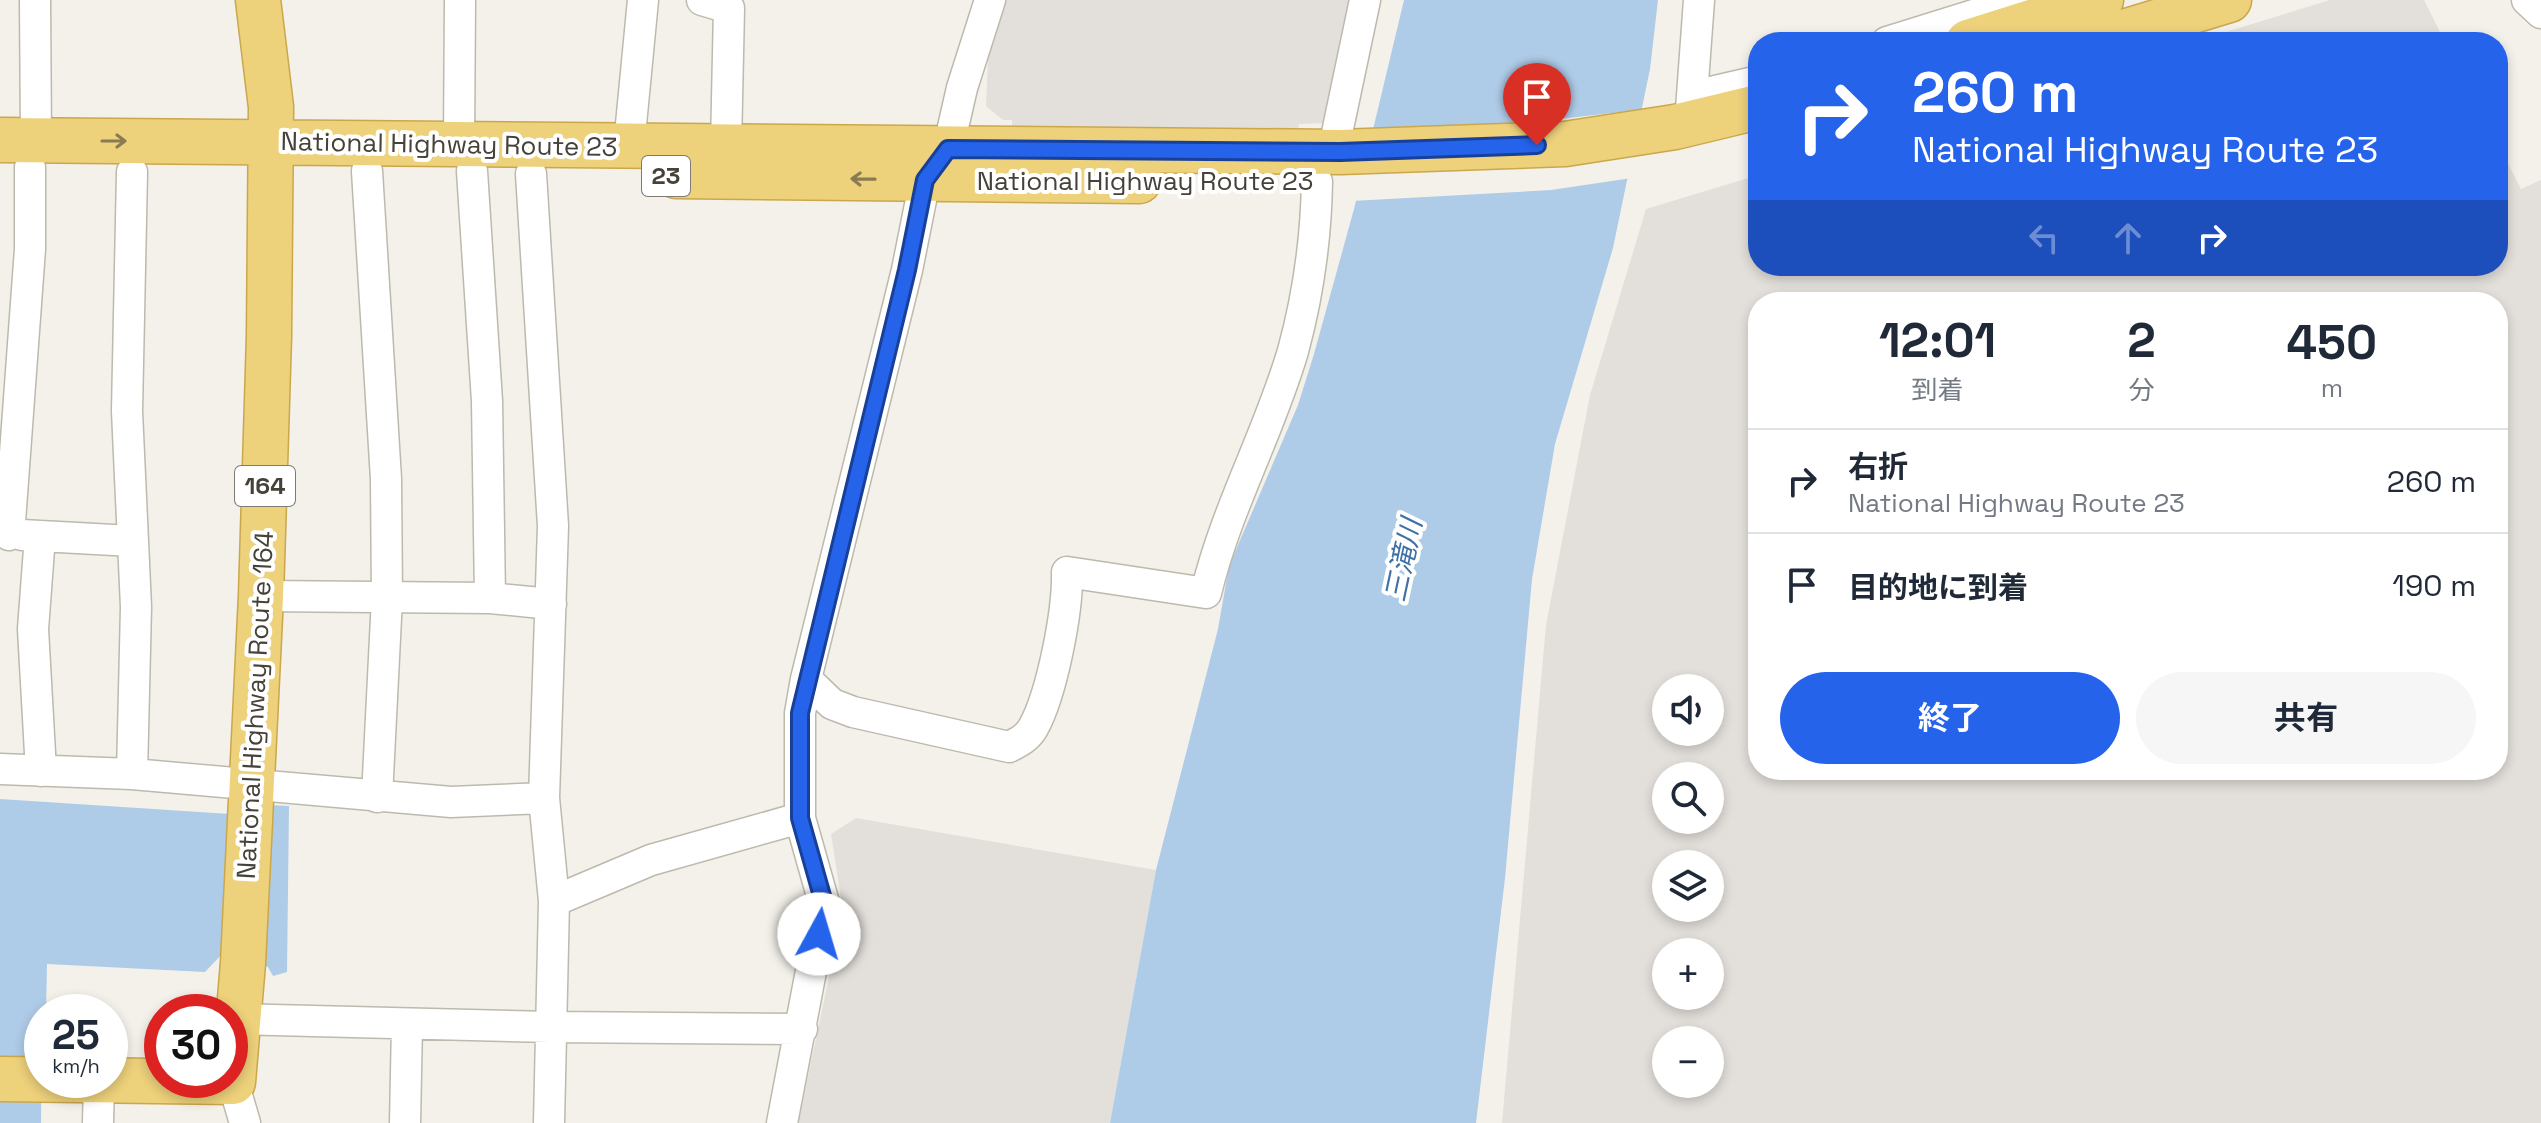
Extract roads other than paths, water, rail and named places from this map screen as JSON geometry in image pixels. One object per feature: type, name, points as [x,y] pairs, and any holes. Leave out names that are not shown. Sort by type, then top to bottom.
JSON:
[{"type":"highway","name":"National Highway Route 164","points":[[241,994],[261,596],[271,155],[271,107],[258,0]]},
{"type":"highway","points":[[2000,32],[2101,0]]},
{"type":"highway","points":[[2124,32],[2229,0]]},
{"type":"highway","name":"National Highway Route 23","points":[[16,154],[132,172],[271,155],[367,171],[465,156],[531,174],[937,165],[1331,167],[1549,173],[1681,125],[1748,109]]},
{"type":"highway","name":"National Highway Route 23","points":[[1681,125],[1748,135]]},
{"type":"highway","name":"National Highway Route 23","points":[[16,154],[465,156],[629,145],[726,146],[937,165]]},
{"type":"highway","name":"National Highway Route 164","points":[[0,1079],[24,1084]]},
{"type":"highway","name":"National Highway Route 164","points":[[128,1097],[239,1103]]},
{"type":"street","points":[[35,0],[16,154],[30,249],[5,535],[132,541]]},
{"type":"street","points":[[460,0],[465,156],[487,401],[490,598]]},
{"type":"street","points":[[629,145],[643,0]]},
{"type":"street","points":[[702,0],[729,8],[726,146]]},
{"type":"street","points":[[782,1123],[824,903],[800,818],[800,713],[806,679],[907,270],[990,0]]},
{"type":"street","points":[[806,679],[832,704],[853,712],[1009,747],[1032,731],[1040,713],[1068,604],[1067,572],[1206,593],[1239,490],[1293,349],[1365,0]]},
{"type":"street","points":[[1681,125],[1699,0]]},
{"type":"street","points":[[1919,32],[2022,0]]},
{"type":"street","points":[[2527,0],[2541,13]]},
{"type":"street","points":[[1681,125],[1748,87]]},
{"type":"street","points":[[367,171],[383,400],[387,598],[377,797]]},
{"type":"street","points":[[132,172],[127,411],[136,607],[132,774]]},
{"type":"street","points":[[531,174],[553,526],[544,798],[554,901],[549,1123]]},
{"type":"street","points":[[40,536],[33,629],[41,771]]},
{"type":"street","points":[[261,596],[490,598],[551,604]]},
{"type":"street","points":[[0,769],[132,774],[250,796],[377,797],[451,802],[544,798]]},
{"type":"street","points":[[554,901],[651,860],[800,818]]},
{"type":"street","points":[[248,1019],[551,1027],[802,1029]]},
{"type":"street","points":[[405,1123],[407,1024]]},
{"type":"water","name":"三滝川","points":[[1404,0],[1658,0],[1650,69],[1613,248],[1555,444],[1532,579],[1505,878],[1476,1123],[1110,1123],[1156,870],[1218,629],[1229,566],[1298,405],[1314,354],[1354,209]]},
{"type":"water","points":[[0,799],[230,814],[269,805],[289,806],[287,972],[273,976],[268,967],[224,952],[205,972],[47,964],[46,994],[24,994],[24,1098],[41,1098],[41,1123],[0,1123]]}]
